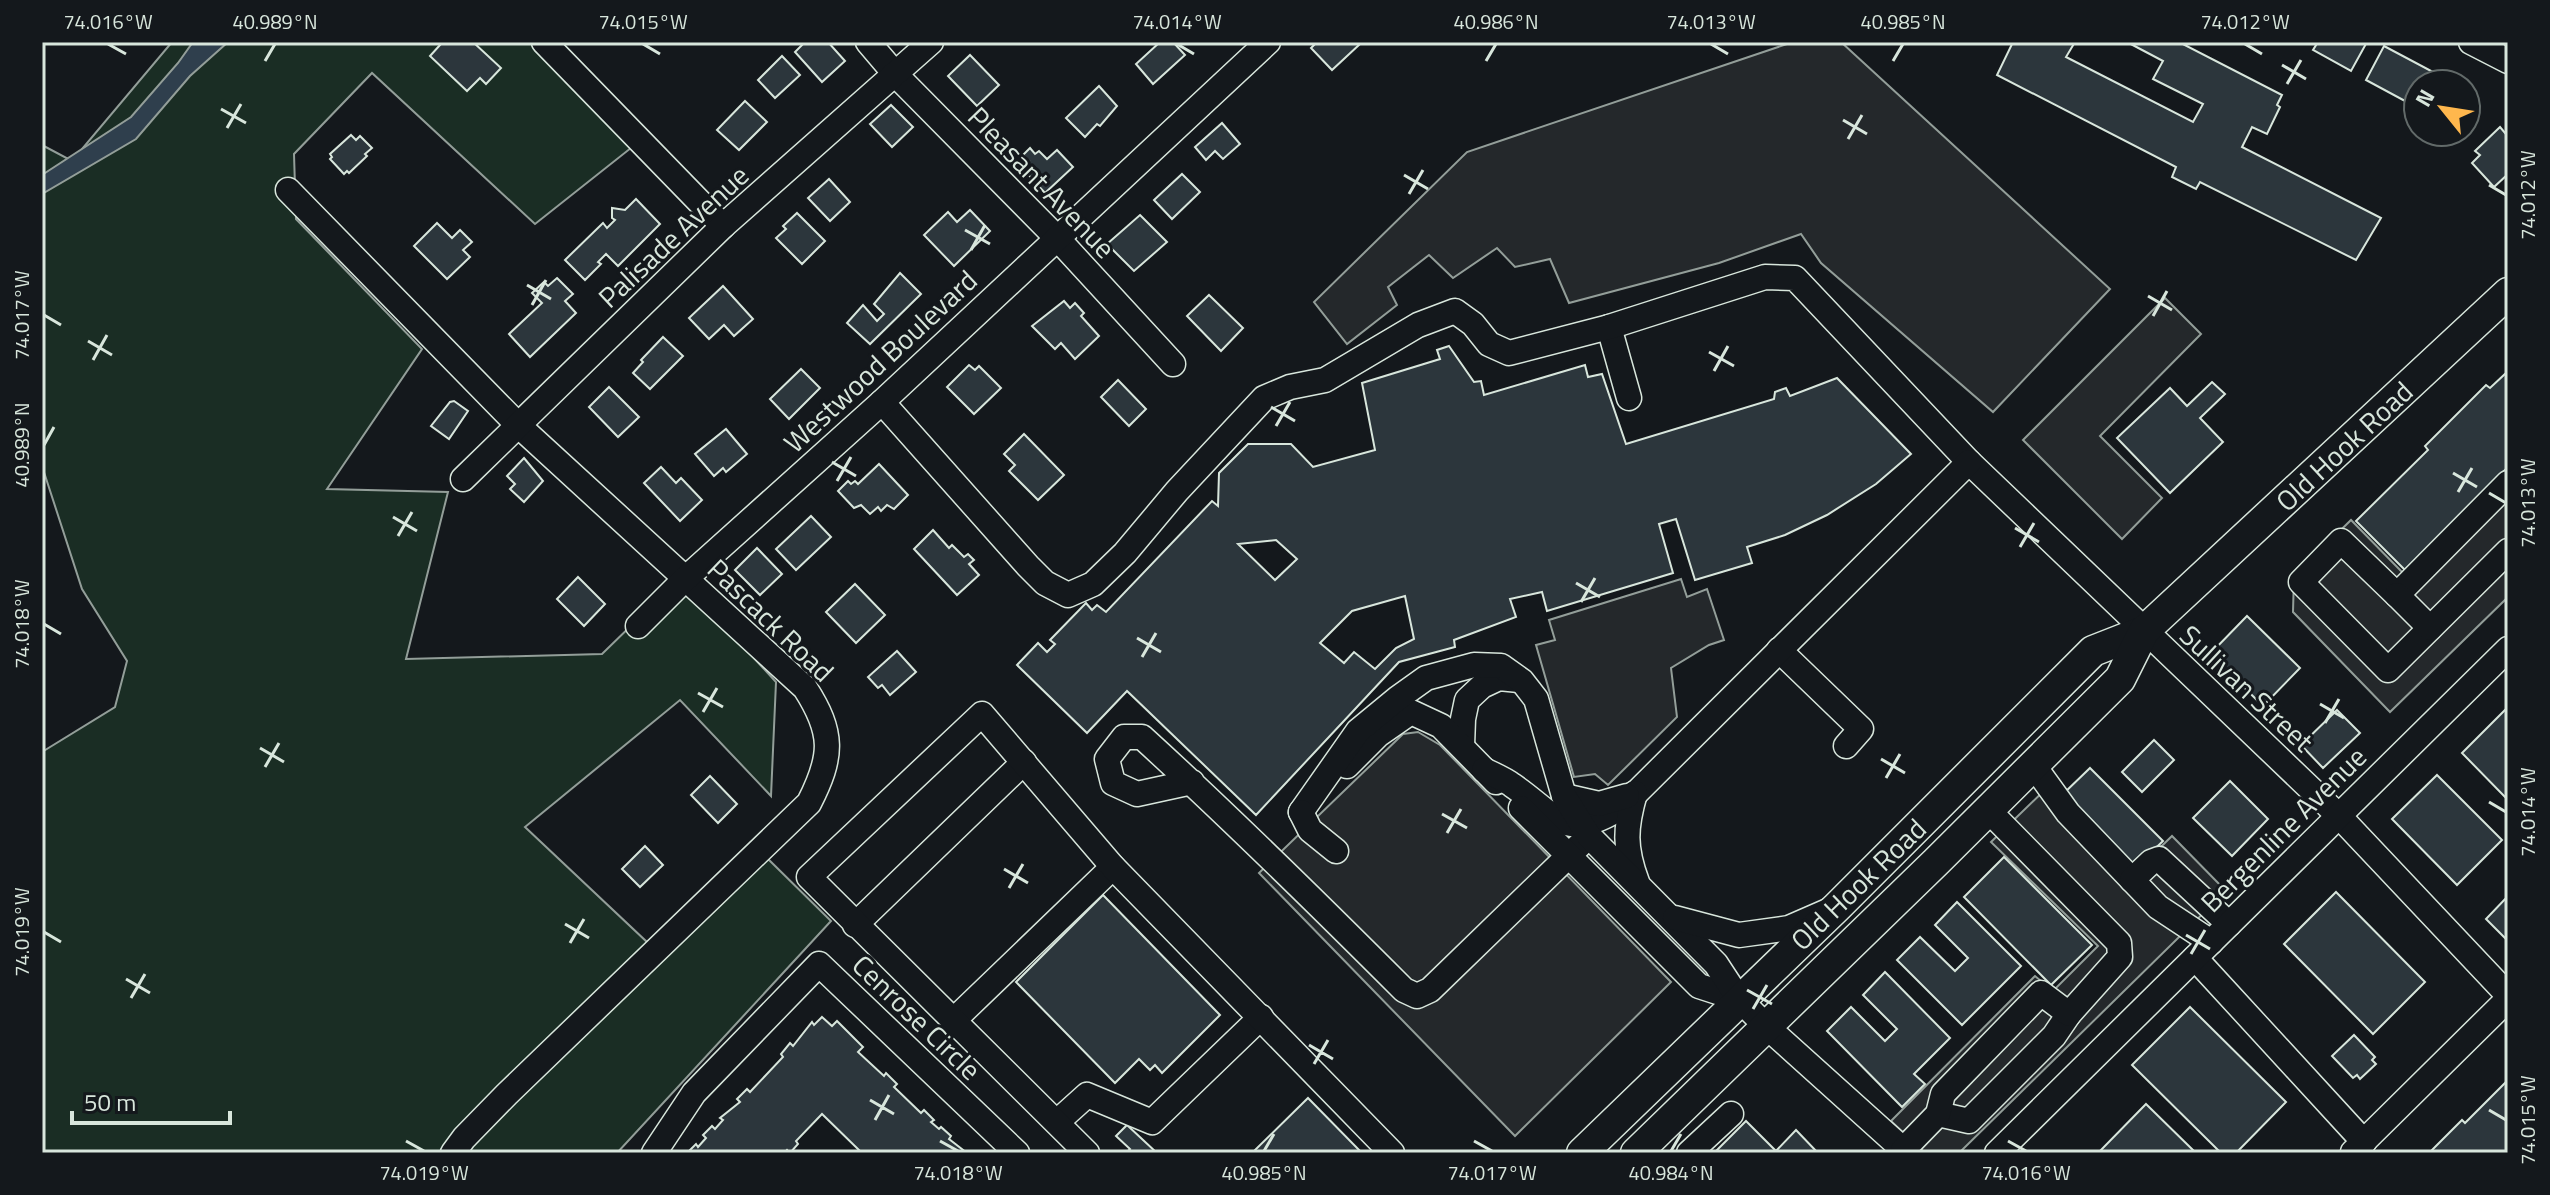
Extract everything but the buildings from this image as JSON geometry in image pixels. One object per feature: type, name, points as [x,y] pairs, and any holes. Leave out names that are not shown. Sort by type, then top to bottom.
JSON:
[{"type":"main road","name":"Old Hook Road","points":[[1582,1153],[1837,907],[2093,651],[2144,631],[2504,304]]},
{"type":"main road","name":"Old Hook Road","points":[[1636,1153],[2120,679],[2144,631]]},
{"type":"street","points":[[544,42],[723,226]]},
{"type":"street","name":"Pleasant Avenue","points":[[868,42],[896,75],[1057,238],[1173,364]]},
{"type":"street","name":"Palisade Avenue","points":[[463,479],[723,226],[931,42]]},
{"type":"street","name":"Westwood Boulevard","points":[[638,626],[685,579],[882,402],[1268,42]]},
{"type":"street","points":[[2471,42],[2508,61]]},
{"type":"street","name":"Pascack Road","points":[[288,190],[519,426],[805,688],[822,715],[827,744],[823,774],[809,803],[507,1094],[453,1153]]},
{"type":"street","name":"Sullivan Street","points":[[882,402],[1028,566],[1045,583],[1068,595],[1093,584],[1125,553],[1177,491],[1264,398],[1290,387],[1325,380],[1418,325],[1455,311],[1473,324],[1489,344],[1509,353],[1609,327],[1765,277],[1795,278],[1969,462],[2339,816],[2508,997]]},
{"type":"street","points":[[1609,327],[1629,398]]},
{"type":"street","points":[[1192,782],[1404,990],[1417,996],[1430,990],[1568,856],[1585,831],[1622,807],[1969,462]]},
{"type":"street","points":[[2401,591],[2508,483]]},
{"type":"street","points":[[2430,628],[2401,591],[2341,541],[2301,582],[2388,670],[2508,551]]},
{"type":"street","name":"Bergenline Avenue","points":[[1997,1153],[2508,649]]},
{"type":"street","points":[[1779,650],[1861,729],[1846,746]]},
{"type":"street","points":[[1301,812],[1358,731],[1426,678],[1474,665],[1501,666],[1522,681],[1536,699],[1564,796],[1585,831],[1716,964],[1739,999],[1905,1151],[1938,1114],[1943,1094],[2041,993],[2069,1014]]},
{"type":"street","points":[[1462,746],[1467,700],[1482,686],[1499,678],[1522,681]]},
{"type":"street","points":[[1301,812],[1378,735],[1411,712],[1441,726],[1699,986],[1739,999]]},
{"type":"street","points":[[1087,1153],[809,877],[982,714],[1113,867],[1392,1153]]},
{"type":"street","points":[[855,925],[1024,762]]},
{"type":"street","points":[[2034,766],[2068,813],[2158,907],[2183,924],[2358,1147],[2508,997]]},
{"type":"street","points":[[1484,770],[1512,784],[1559,822],[1585,831]]},
{"type":"street","points":[[1564,796],[1599,804],[1636,791]]},
{"type":"street","points":[[1636,791],[1625,831],[1637,883]]},
{"type":"street","points":[[1938,1114],[1969,1121],[2054,1036],[2069,1014],[2120,957],[2119,943],[1988,810]]},
{"type":"street","points":[[1301,812],[1310,830],[1336,851]]},
{"type":"street","points":[[2132,880],[2151,862],[2159,859],[2229,924]]},
{"type":"street","points":[[954,1020],[1113,867]]},
{"type":"street","points":[[2183,924],[2206,901]]},
{"type":"street","points":[[1669,916],[1739,935],[1789,928],[1837,907]]},
{"type":"street","name":"Cenrose Circle","points":[[654,1153],[694,1093],[819,964],[1017,1153]]},
{"type":"street","points":[[1057,1122],[1087,1095],[1152,1122],[1261,1017]]},
{"type":"street","points":[[1689,1153],[1731,1114]]},
{"type":"green space","points":[[172,42],[534,42],[636,144],[535,224],[372,73],[294,154],[296,219],[422,349],[327,489],[448,492],[406,659],[602,654],[680,578],[776,682],[771,796],[680,700],[525,827],[664,958],[767,858],[831,921],[617,1153],[42,1153],[42,752],[115,707],[127,661],[82,589],[42,466],[42,145],[72,161]]},
{"type":"shaded area","points":[[1793,42],[1841,42],[2110,289],[1993,412],[1821,263],[1801,234],[1719,263],[1569,303],[1550,259],[1515,267],[1497,248],[1453,278],[1429,255],[1388,287],[1397,305],[1347,344],[1314,302],[1467,152]]},
{"type":"shaded area","points":[[2165,298],[2201,334],[2100,436],[2162,498],[2122,539],[2023,440]]},
{"type":"shaded area","points":[[2508,475],[2508,597],[2390,712],[2293,612],[2294,576],[2351,520],[2405,575]]},
{"type":"shaded area","points":[[1681,579],[1687,597],[1707,589],[1724,640],[1709,645],[1671,668],[1677,717],[1608,785],[1595,774],[1574,777],[1536,645],[1555,640],[1549,620]]},
{"type":"shaded area","points":[[1418,732],[1440,745],[1671,982],[1515,1136],[1259,873],[1403,734]]},
{"type":"shaded area","points":[[2050,785],[2135,872],[2172,836],[2226,891],[1959,1153],[1925,1153],[1891,1121],[2035,976],[2053,991],[2098,946],[1991,842]]},
{"type":"water","points":[[193,42],[228,42],[190,76],[136,139],[42,194],[42,175],[131,117]]}]
